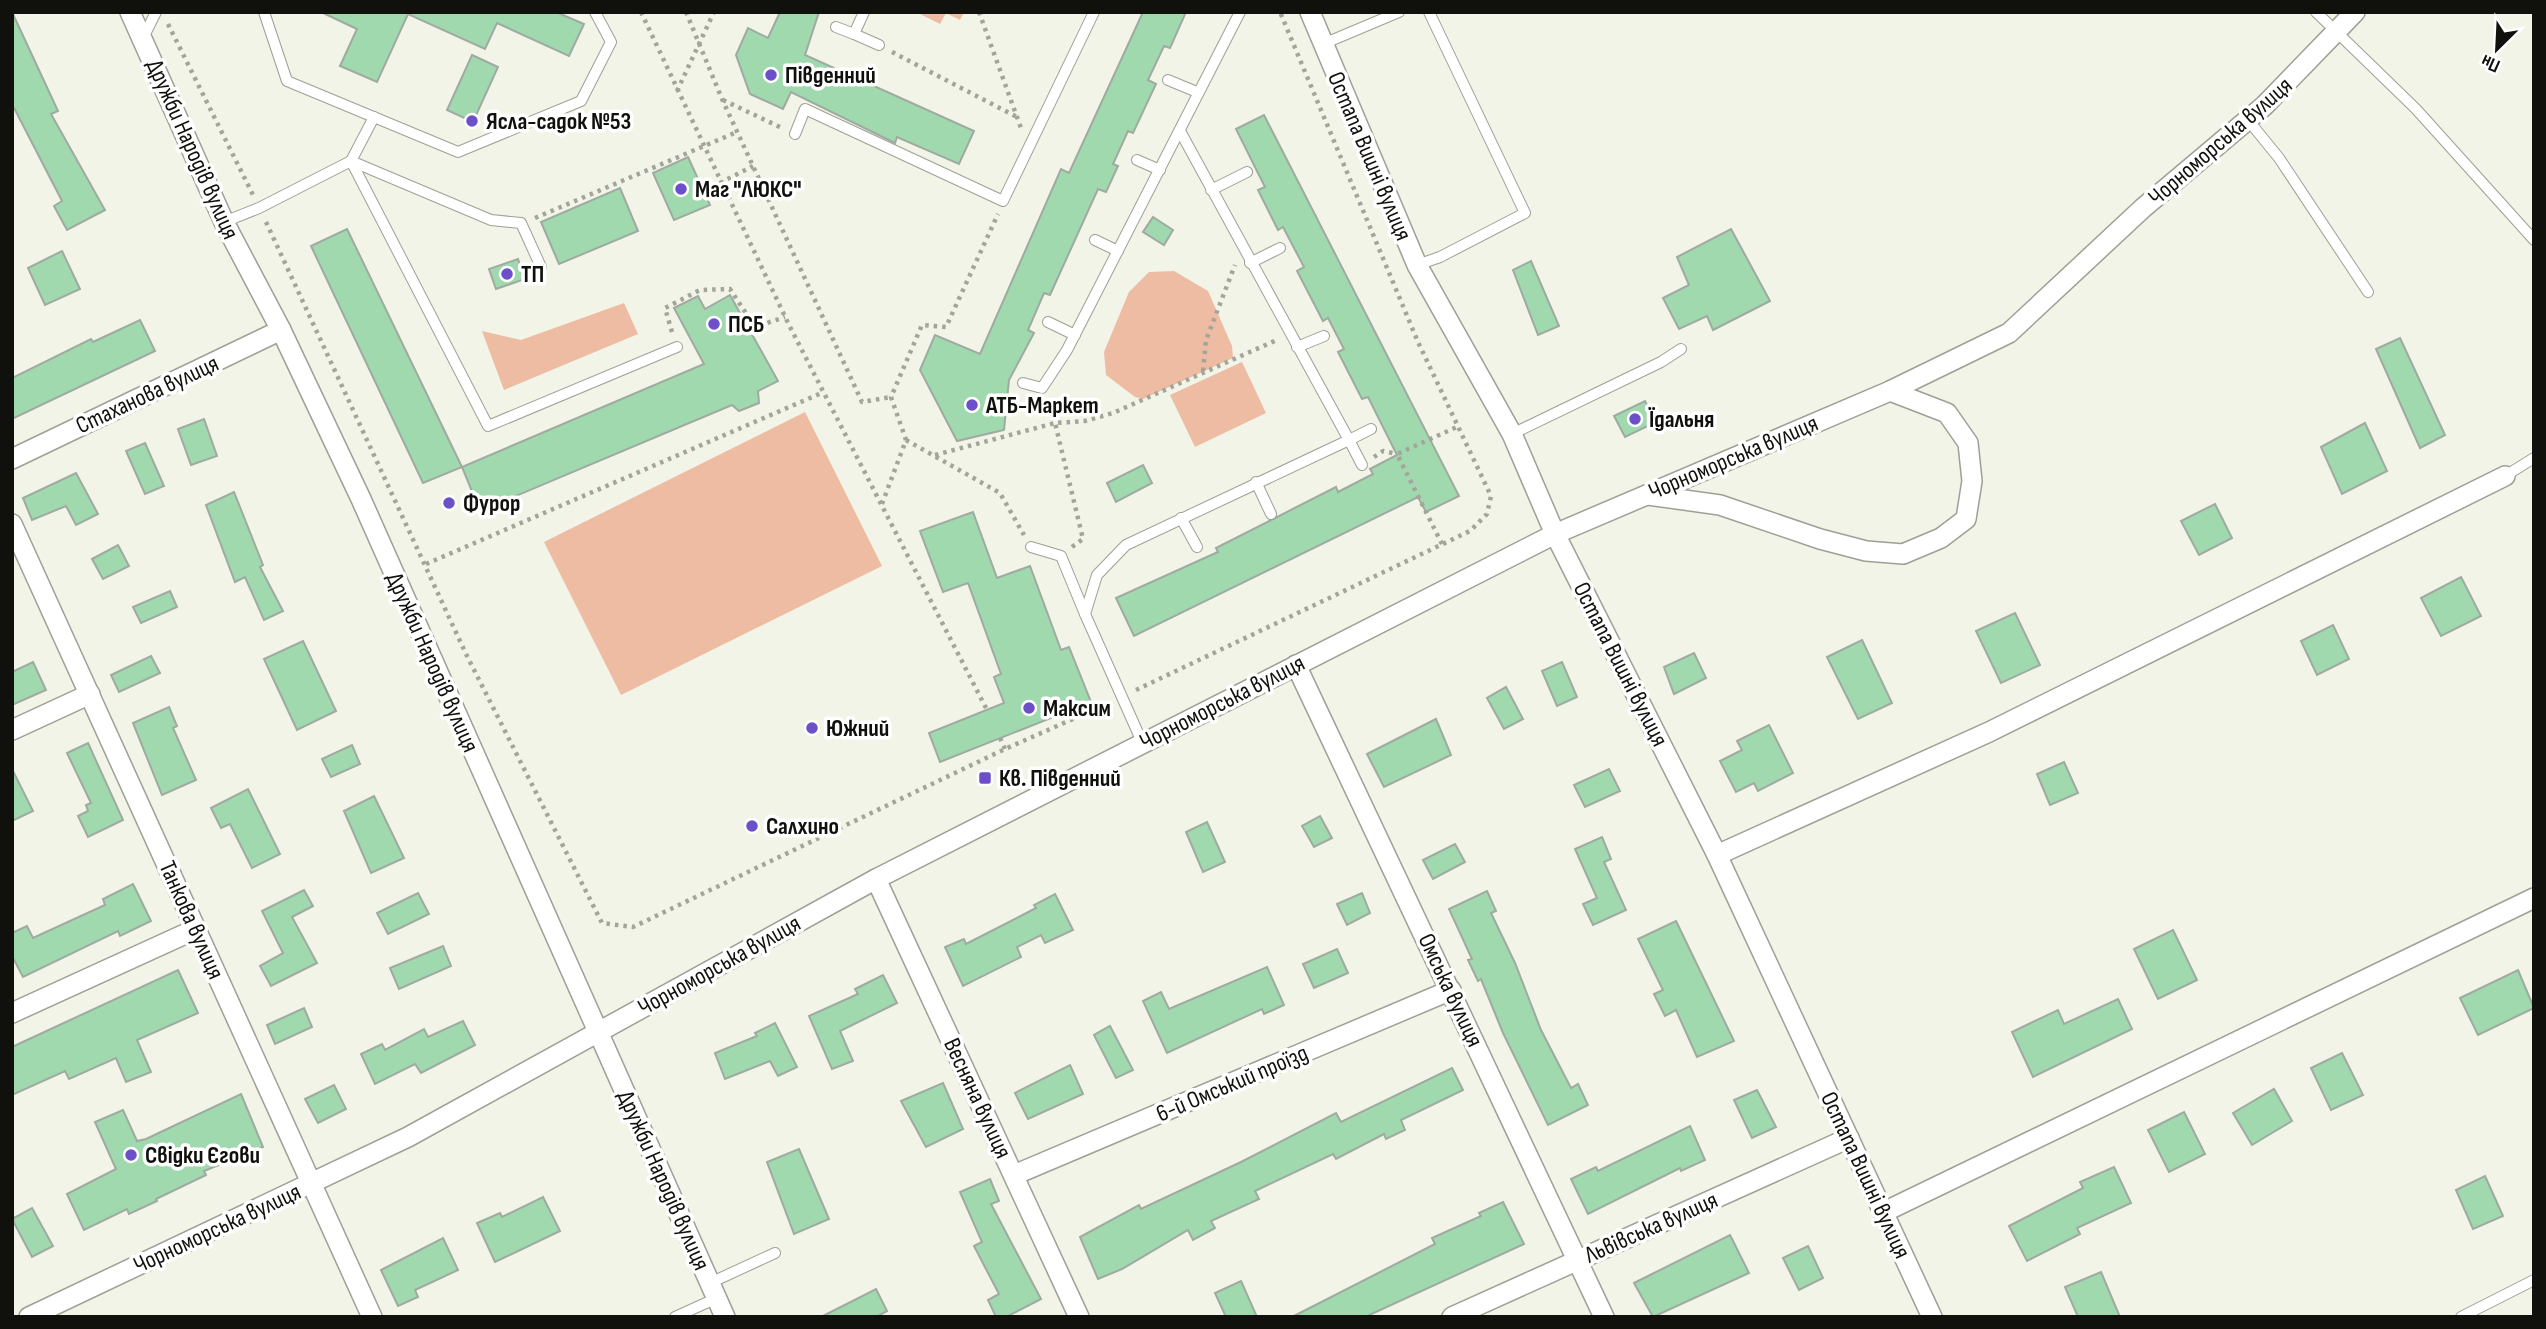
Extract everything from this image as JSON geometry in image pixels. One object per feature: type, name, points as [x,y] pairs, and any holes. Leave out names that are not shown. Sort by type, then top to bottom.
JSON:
[{"type":"street","name":"Дружби Народів вулиця","points":[[130,12],[224,222],[281,330],[361,499],[725,1317]]},
{"type":"street","name":"Остапа Вишні вулиця","points":[[1310,12],[1417,265],[1512,434],[1555,534],[1717,855],[1932,1317]]},
{"type":"street","name":"Чорноморська вулиця","points":[[29,1317],[408,1137],[876,879],[1555,534],[1890,391],[2009,333],[2143,208],[2248,120],[2336,35],[2355,12]]},
{"type":"street","name":"Стаханова вулиця","points":[[12,458],[281,330]]},
{"type":"street","points":[[1643,495],[1720,505],[1866,551],[1903,554],[1941,538],[1966,519],[1972,481],[1968,443],[1947,413],[1890,391]]},
{"type":"street","points":[[1717,855],[1989,732],[2505,476]]},
{"type":"street","name":"Танкова вулиця","points":[[12,524],[372,1317]]},
{"type":"street","name":"Омська вулиця","points":[[1296,665],[1604,1317]]},
{"type":"street","points":[[12,730],[90,694]]},
{"type":"street","name":"Весняна вулиця","points":[[876,879],[1079,1317]]},
{"type":"street","points":[[1884,1212],[2534,898]]},
{"type":"street","points":[[12,1013],[196,929]]},
{"type":"street","name":"6-й Омський проїзд","points":[[1014,1175],[1451,990]]},
{"type":"street","name":"Львівська вулиця","points":[[1452,1317],[1849,1138]]},
{"type":"lane","points":[[143,38],[159,12]]},
{"type":"lane","points":[[264,12],[287,80],[458,152],[581,101],[611,42],[595,12]]},
{"type":"lane","points":[[854,34],[864,12]]},
{"type":"lane","points":[[795,134],[805,109],[1003,201],[1094,12]]},
{"type":"lane","points":[[1323,44],[1399,12]]},
{"type":"lane","points":[[1417,265],[1440,257],[1525,213],[1429,12]]},
{"type":"lane","points":[[2316,12],[2336,35],[2416,109],[2534,240]]},
{"type":"lane","points":[[1023,383],[1042,387],[1075,335],[1238,13]]},
{"type":"lane","points":[[836,27],[879,45]]},
{"type":"lane","points":[[1168,80],[1197,92]]},
{"type":"lane","points":[[224,222],[259,208],[351,162],[374,117]]},
{"type":"lane","points":[[2248,120],[2278,158],[2368,292]]},
{"type":"lane","points":[[1180,131],[1362,465]]},
{"type":"lane","points":[[1138,160],[1160,170]]},
{"type":"lane","points":[[351,162],[491,220],[521,223],[541,267]]},
{"type":"lane","points":[[351,162],[488,426],[677,347]]},
{"type":"lane","points":[[1211,190],[1247,172]]},
{"type":"lane","points":[[1095,240],[1118,251]]},
{"type":"lane","points":[[1250,263],[1280,248]]},
{"type":"lane","points":[[1048,322],[1075,335]]},
{"type":"lane","points":[[1297,347],[1324,336]]},
{"type":"lane","points":[[1512,434],[1661,362],[1681,349]]},
{"type":"lane","points":[[1085,614],[1097,575],[1126,545],[1371,429]]},
{"type":"lane","points":[[2505,476],[2534,458]]},
{"type":"lane","points":[[1256,482],[1271,514]]},
{"type":"lane","points":[[1181,518],[1197,547]]},
{"type":"lane","points":[[1031,547],[1061,556],[1142,742]]},
{"type":"lane","points":[[675,1317],[775,1253]]},
{"type":"lane","points":[[2461,1317],[2534,1280]]},
{"type":"path","points":[[159,12],[259,208],[466,654],[602,923],[633,927],[1469,531],[1487,514],[1491,496],[1418,342],[1280,12]]},
{"type":"path","points":[[640,12],[785,317],[986,710]]},
{"type":"path","points":[[686,12],[722,99],[862,402],[891,397]]},
{"type":"path","points":[[677,92],[713,12]]},
{"type":"path","points":[[979,12],[1029,149]]},
{"type":"path","points":[[879,45],[1017,117]]},
{"type":"path","points":[[722,99],[795,134]]},
{"type":"path","points":[[521,223],[737,132]]},
{"type":"path","points":[[720,183],[753,166]]},
{"type":"path","points":[[882,505],[906,440],[891,397],[922,325],[946,327],[1003,201]]},
{"type":"path","points":[[1203,371],[1206,340],[1215,310],[1242,248]]},
{"type":"path","points":[[677,347],[665,308],[700,290],[730,289],[755,327],[785,317]]},
{"type":"path","points":[[934,455],[1055,423],[1085,421],[1113,413],[1290,334]]},
{"type":"path","points":[[1042,387],[1055,423],[1083,539],[1061,556]]},
{"type":"path","points":[[426,564],[824,392]]},
{"type":"path","points":[[1362,465],[1383,451],[1398,454],[1459,426]]},
{"type":"path","points":[[906,440],[1000,493],[1031,547]]},
{"type":"path","points":[[1398,454],[1410,485],[1442,544]]},
{"type":"path","points":[[1000,738],[1005,749]]},
{"type":"shaded area","points":[[916,12],[964,12],[960,20],[946,13],[940,24]]},
{"type":"shaded area","points":[[1174,271],[1208,291],[1232,346],[1233,358],[1143,399],[1135,397],[1106,375],[1104,352],[1129,292],[1149,272]]},
{"type":"shaded area","points":[[624,303],[638,334],[504,390],[482,331],[521,340]]},
{"type":"shaded area","points":[[1242,362],[1266,413],[1195,447],[1170,395]]},
{"type":"shaded area","points":[[805,412],[882,566],[621,695],[544,542]]},
{"type":"building","points":[[12,12],[58,111],[51,114],[105,210],[67,230],[54,206],[62,201],[12,104]]},
{"type":"building","points":[[321,12],[556,12],[584,24],[569,56],[497,23],[485,49],[408,14],[377,82],[340,66],[357,29]]},
{"type":"building","points":[[780,12],[819,12],[805,55],[974,131],[959,164],[897,137],[895,143],[791,92],[783,109],[750,94],[736,55],[748,28],[768,38]]},
{"type":"building","points":[[1143,12],[1186,12],[1170,48],[1164,46],[1148,80],[1156,84],[1133,133],[1128,131],[1113,164],[1118,166],[1106,192],[1098,189],[1050,295],[1044,293],[1028,330],[1034,333],[1009,380],[1004,430],[957,441],[920,370],[935,335],[980,354],[1061,169],[1069,173]]},
{"type":"building","points":[[472,55],[498,67],[473,122],[447,110]]},
{"type":"building","points":[[1264,115],[1459,496],[1426,512],[1418,497],[1134,636],[1116,598],[1218,552],[1216,548],[1336,487],[1338,492],[1373,474],[1370,469],[1397,455],[1368,397],[1362,399],[1338,352],[1344,349],[1328,318],[1323,321],[1297,271],[1304,267],[1283,227],[1278,230],[1258,190],[1265,187],[1236,129]]},
{"type":"building","name":"Маг \"ЛЮКС\"","points":[[688,157],[710,205],[674,220],[653,173]]},
{"type":"building","points":[[620,188],[638,231],[559,264],[541,222]]},
{"type":"building","points":[[1153,217],[1173,230],[1164,245],[1143,232]]},
{"type":"building","points":[[347,229],[462,467],[423,483],[311,246]]},
{"type":"building","points":[[1731,229],[1770,301],[1713,330],[1707,316],[1679,329],[1663,298],[1689,285],[1677,257]]},
{"type":"building","points":[[62,251],[80,289],[45,305],[28,268]]},
{"type":"building","name":"ТП","points":[[518,259],[525,279],[496,289],[489,269]]},
{"type":"building","points":[[1531,261],[1559,326],[1538,335],[1513,270]]},
{"type":"building","points":[[730,295],[778,381],[758,391],[759,403],[739,411],[732,405],[480,511],[462,467],[704,364],[674,308],[698,296],[705,309]]},
{"type":"building","points":[[140,320],[155,351],[12,419],[12,378],[91,339],[93,342]]},
{"type":"building","points":[[2400,338],[2445,435],[2420,448],[2376,349]]},
{"type":"building","name":"Їдальня","points":[[1645,401],[1656,422],[1625,437],[1614,416]]},
{"type":"building","points":[[204,419],[217,456],[191,465],[178,429]]},
{"type":"building","points":[[2365,423],[2387,471],[2342,494],[2321,447]]},
{"type":"building","points":[[145,443],[164,486],[145,494],[126,451]]},
{"type":"building","points":[[1143,465],[1152,483],[1116,502],[1107,483]]},
{"type":"building","points":[[76,473],[98,514],[76,525],[66,506],[32,520],[23,498]]},
{"type":"building","points":[[234,492],[263,565],[260,567],[283,611],[264,620],[245,577],[235,582],[206,505]]},
{"type":"building","points":[[2215,504],[2232,538],[2199,555],[2181,521]]},
{"type":"building","points":[[973,512],[997,578],[1030,566],[1061,650],[1069,647],[1091,702],[940,762],[929,733],[1004,703],[994,677],[1001,674],[968,583],[943,592],[920,531]]},
{"type":"building","points":[[118,545],[129,566],[103,579],[92,559]]},
{"type":"building","points":[[2461,577],[2481,616],[2441,636],[2421,598]]},
{"type":"building","points":[[170,591],[177,607],[141,623],[133,607]]},
{"type":"building","points":[[2015,613],[2040,665],[2001,683],[1976,631]]},
{"type":"building","points":[[2333,625],[2349,659],[2317,675],[2301,641]]},
{"type":"building","points":[[1862,640],[1892,703],[1858,719],[1827,657]]},
{"type":"building","points":[[303,641],[336,711],[297,730],[264,659]]},
{"type":"building","points":[[1694,653],[1706,678],[1674,694],[1664,667]]},
{"type":"building","points":[[151,656],[160,673],[119,692],[111,675]]},
{"type":"building","points":[[33,662],[46,690],[12,705],[12,672]]},
{"type":"building","points":[[1562,662],[1577,697],[1557,706],[1542,671]]},
{"type":"building","points":[[1506,687],[1523,719],[1504,729],[1487,698]]},
{"type":"building","points":[[169,707],[177,726],[173,728],[196,780],[162,795],[133,723]]},
{"type":"building","points":[[1436,719],[1451,755],[1384,787],[1367,754]]},
{"type":"building","points":[[1769,725],[1793,773],[1758,791],[1754,783],[1736,792],[1720,761],[1742,750],[1737,741]]},
{"type":"building","points":[[88,743],[123,820],[88,837],[78,816],[88,811],[86,805],[91,803],[67,753]]},
{"type":"building","points":[[352,745],[360,764],[331,777],[322,759]]},
{"type":"building","points":[[2064,762],[2078,793],[2050,805],[2037,774]]},
{"type":"building","points":[[12,769],[33,811],[12,821]]},
{"type":"building","points":[[1609,769],[1620,791],[1585,807],[1574,785]]},
{"type":"building","points":[[248,789],[280,854],[252,868],[230,824],[221,828],[211,808]]},
{"type":"building","points":[[374,796],[404,858],[371,873],[344,811]]},
{"type":"building","points":[[1320,816],[1332,838],[1314,847],[1302,826]]},
{"type":"building","points":[[1207,822],[1225,862],[1203,872],[1186,832]]},
{"type":"building","points":[[1602,837],[1611,859],[1604,862],[1626,910],[1593,925],[1583,904],[1597,898],[1575,849]]},
{"type":"building","points":[[1455,844],[1465,862],[1433,879],[1423,860]]},
{"type":"building","points":[[133,884],[151,921],[120,936],[118,931],[23,977],[12,956],[12,933],[27,926],[33,938],[105,905],[103,899]]},
{"type":"building","points":[[304,890],[313,906],[292,917],[317,963],[271,986],[260,966],[283,953],[262,911]]},
{"type":"building","points":[[1487,891],[1496,911],[1491,913],[1515,963],[1541,1030],[1571,1088],[1578,1084],[1588,1105],[1548,1125],[1503,1033],[1481,979],[1478,981],[1468,960],[1472,959],[1449,909]]},
{"type":"building","points":[[418,893],[429,914],[388,934],[377,913]]},
{"type":"building","points":[[1362,893],[1370,913],[1347,925],[1337,904]]},
{"type":"building","points":[[1055,894],[1073,930],[1045,943],[1041,935],[1017,947],[1021,957],[963,986],[945,947],[964,939],[966,944],[1036,908],[1034,905]]},
{"type":"building","points":[[1676,921],[1734,1041],[1697,1057],[1676,1010],[1665,1016],[1654,994],[1663,990],[1638,939]]},
{"type":"building","points":[[2173,930],[2197,980],[2158,999],[2134,949]]},
{"type":"building","points":[[443,946],[451,966],[399,989],[390,968]]},
{"type":"building","points":[[1337,949],[1348,973],[1314,988],[1303,964]]},
{"type":"building","points":[[1267,967],[1284,1005],[1264,1014],[1262,1009],[1167,1053],[1143,1001],[1161,992],[1169,1009]]},
{"type":"building","points":[[178,970],[198,1013],[137,1040],[151,1072],[126,1082],[116,1058],[69,1079],[65,1071],[12,1095],[12,1047]]},
{"type":"building","points":[[2518,970],[2534,1008],[2478,1035],[2460,998]]},
{"type":"building","points":[[883,975],[897,1003],[840,1031],[853,1061],[832,1069],[809,1016],[858,994],[855,989]]},
{"type":"building","points":[[2118,999],[2132,1029],[2033,1077],[2012,1032],[2058,1010],[2064,1024]]},
{"type":"building","points":[[304,1008],[312,1027],[275,1044],[267,1025]]},
{"type":"building","points":[[463,1021],[475,1045],[421,1073],[415,1064],[375,1084],[361,1054],[382,1044],[385,1050],[424,1029],[428,1037]]},
{"type":"building","points":[[775,1023],[797,1067],[778,1076],[770,1061],[725,1079],[715,1053],[757,1036],[755,1033]]},
{"type":"building","points":[[1110,1026],[1133,1070],[1116,1078],[1094,1035]]},
{"type":"building","points":[[2342,1053],[2363,1095],[2331,1110],[2311,1068]]},
{"type":"building","points":[[1070,1065],[1083,1094],[1028,1119],[1015,1093]]},
{"type":"building","points":[[1452,1068],[1463,1090],[1401,1120],[1405,1130],[1386,1139],[1384,1134],[1336,1159],[1333,1154],[1255,1191],[1259,1199],[1211,1221],[1215,1228],[1193,1240],[1188,1230],[1122,1269],[1098,1279],[1080,1237],[1139,1205],[1141,1209],[1336,1113],[1341,1122]]},
{"type":"building","points":[[943,1083],[963,1129],[926,1147],[901,1101]]},
{"type":"building","points":[[334,1085],[346,1109],[318,1123],[305,1099]]},
{"type":"building","points":[[2274,1089],[2292,1121],[2252,1145],[2233,1113]]},
{"type":"building","points":[[1757,1090],[1776,1127],[1752,1138],[1734,1100]]},
{"type":"building","points":[[241,1094],[263,1147],[204,1171],[206,1175],[129,1214],[127,1209],[84,1230],[67,1194],[116,1169],[95,1122],[123,1110],[137,1141]]},
{"type":"building","points":[[2184,1112],[2205,1154],[2169,1172],[2148,1130]]},
{"type":"building","points":[[1690,1126],[1705,1160],[1681,1171],[1680,1168],[1588,1214],[1571,1179],[1596,1167],[1598,1171]]},
{"type":"building","points":[[799,1149],[829,1219],[794,1234],[767,1162]]},
{"type":"building","points":[[2114,1167],[2131,1203],[2077,1228],[2080,1234],[2027,1261],[2009,1226],[2083,1188],[2080,1182]]},
{"type":"building","points":[[2485,1176],[2503,1216],[2473,1229],[2456,1190]]},
{"type":"building","points":[[990,1179],[999,1201],[991,1204],[1041,1299],[1006,1317],[996,1317],[988,1300],[999,1294],[974,1246],[982,1242],[960,1192]]},
{"type":"building","points":[[543,1197],[560,1231],[495,1262],[477,1223],[500,1213],[502,1217]]},
{"type":"building","points":[[1503,1202],[1524,1244],[1365,1317],[1292,1317],[1435,1244],[1432,1238],[1481,1216],[1479,1213]]},
{"type":"building","points":[[32,1208],[53,1246],[32,1257],[12,1219]]},
{"type":"building","points":[[1730,1235],[1749,1273],[1653,1317],[1634,1283]]},
{"type":"building","points":[[443,1238],[458,1270],[415,1290],[418,1297],[398,1306],[381,1270]]},
{"type":"building","points":[[1808,1246],[1823,1278],[1799,1290],[1783,1258]]},
{"type":"building","points":[[2101,1272],[2120,1317],[2078,1317],[2065,1287]]},
{"type":"building","points":[[1241,1281],[1257,1317],[1226,1317],[1215,1293]]},
{"type":"building","points":[[876,1289],[887,1311],[876,1317],[821,1317]]},
{"type":"place","name":"Південний","points":[[771,75]]},
{"type":"place","name":"Ясла-садок №53","points":[[472,121]]},
{"type":"place","name":"Маг \"ЛЮКС\"","points":[[681,189]]},
{"type":"place","name":"ТП","points":[[507,274]]},
{"type":"place","name":"ПСБ","points":[[714,324]]},
{"type":"place","name":"АТБ-Маркет","points":[[972,405]]},
{"type":"place","name":"Їдальня","points":[[1635,419]]},
{"type":"place","name":"Фурор","points":[[449,503]]},
{"type":"place","name":"Максим","points":[[1029,708]]},
{"type":"place","name":"Южний","points":[[812,728]]},
{"type":"place","name":"Кв. Південний","points":[[985,778]]},
{"type":"place","name":"Салхино","points":[[752,826]]},
{"type":"place","name":"Свідки Єгови","points":[[131,1155]]}]
